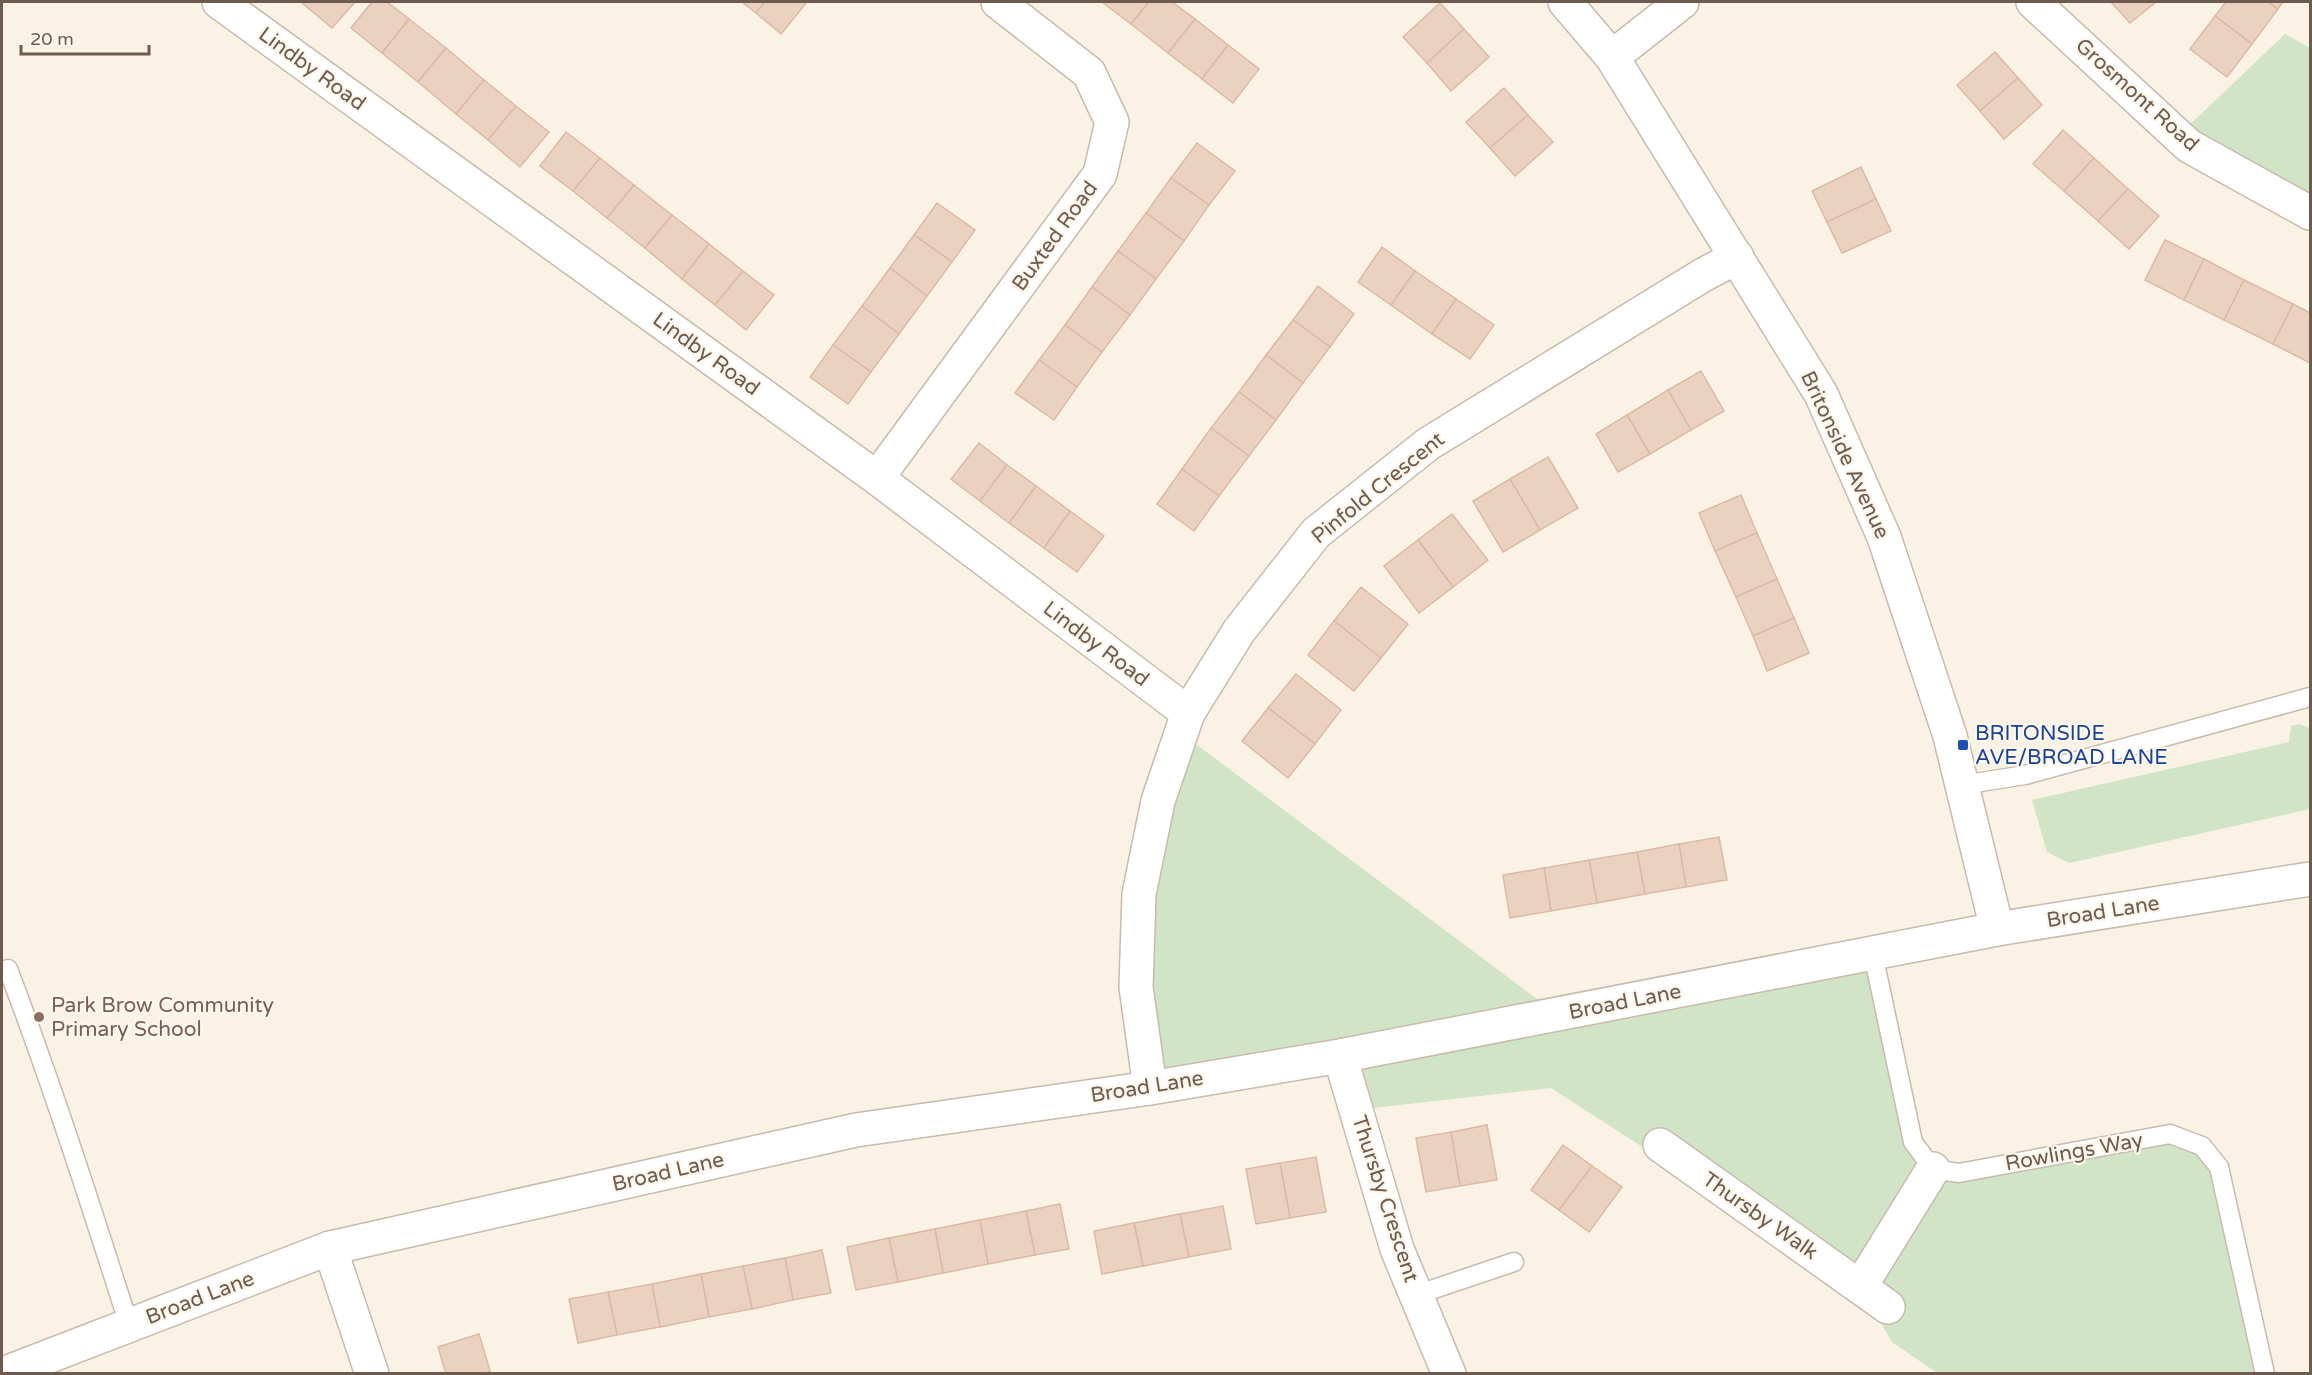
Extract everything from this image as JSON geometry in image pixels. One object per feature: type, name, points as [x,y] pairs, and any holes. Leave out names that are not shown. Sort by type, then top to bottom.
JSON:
[{"type":"street","name":"Lindby Road","points":[[219,2],[877,478],[1188,713]]},
{"type":"street","name":"Buxted Road","points":[[877,478],[1100,174],[1112,122],[1089,73],[998,2]]},
{"type":"street","name":"Britonside Avenue","points":[[1565,2],[1612,57],[1821,394],[1884,537],[1950,736],[1997,929]]},
{"type":"street","points":[[1612,57],[1682,2]]},
{"type":"street","name":"Grosmont Road","points":[[2033,2],[2190,146],[2310,213]]},
{"type":"street","name":"Pinfold Crescent","points":[[1150,1088],[1137,987],[1139,894],[1158,801],[1188,713],[1239,631],[1316,533],[1428,444],[1702,275],[1737,256]]},
{"type":"street","name":"Broad Lane","points":[[3,1374],[330,1248],[856,1130],[1150,1088],[1340,1056],[1997,929],[2310,879]]},
{"type":"street","name":"Thursby Crescent","points":[[1340,1056],[1397,1249],[1449,1374]]},
{"type":"street","name":"Thursby Walk","points":[[1660,1145],[1888,1307]]},
{"type":"street","points":[[1860,1287],[1934,1169]]},
{"type":"street","points":[[330,1248],[372,1374]]},
{"type":"lane","points":[[1962,785],[2025,775],[2310,697]]},
{"type":"lane","points":[[1873,954],[1913,1142],[1934,1169]]},
{"type":"lane","points":[[8,969],[74,1151],[129,1325]]},
{"type":"lane","name":"Rowlings Way","points":[[1934,1169],[1959,1173],[2170,1134],[2202,1146],[2218,1167],[2265,1374]]},
{"type":"lane","points":[[1416,1294],[1514,1262]]},
{"type":"green space","points":[[2285,34],[2310,48],[2310,213],[2178,136]]},
{"type":"green space","points":[[2299,724],[2310,728],[2310,809],[2069,863],[2047,852],[2032,800],[2289,742],[2291,726]]},
{"type":"green space","points":[[1181,733],[1557,1014],[1873,954],[1910,1129],[1933,1169],[2170,1134],[2219,1167],[2262,1373],[1937,1373],[1892,1342],[1860,1287],[1551,1088],[1355,1110],[1340,1056],[1150,1088],[1139,894]]},
{"type":"building","points":[[301,2],[355,2],[332,28]]},
{"type":"building","points":[[372,2],[387,2],[409,19],[382,53],[351,28]]},
{"type":"building","points":[[742,2],[765,2],[756,13]]},
{"type":"building","points":[[765,2],[807,2],[781,34],[756,13]]},
{"type":"building","points":[[1102,2],[1149,2],[1131,24]]},
{"type":"building","points":[[1149,2],[1172,2],[1195,19],[1168,53],[1131,24]]},
{"type":"building","points":[[2111,2],[2156,2],[2130,23]]},
{"type":"building","points":[[2226,2],[2268,2],[2278,9],[2252,44],[2215,16]]},
{"type":"building","points":[[2268,2],[2283,2],[2278,9]]},
{"type":"building","points":[[1440,3],[1464,29],[1427,63],[1403,37]]},
{"type":"building","points":[[2215,16],[2252,44],[2227,77],[2190,49]]},
{"type":"building","points":[[409,19],[446,48],[418,82],[382,53]]},
{"type":"building","points":[[1195,19],[1228,45],[1202,79],[1168,53]]},
{"type":"building","points":[[1464,29],[1489,57],[1451,91],[1427,63]]},
{"type":"building","points":[[1228,45],[1259,69],[1233,103],[1202,79]]},
{"type":"building","points":[[446,48],[484,80],[456,114],[418,82]]},
{"type":"building","points":[[1995,52],[2018,78],[1980,111],[1957,85]]},
{"type":"building","points":[[2018,78],[2042,105],[2004,139],[1980,111]]},
{"type":"building","points":[[484,80],[516,106],[488,140],[456,114]]},
{"type":"building","points":[[1504,88],[1528,115],[1490,148],[1466,122]]},
{"type":"building","points":[[516,106],[549,132],[520,167],[488,140]]},
{"type":"building","points":[[1528,115],[1553,142],[1515,176],[1490,148]]},
{"type":"building","points":[[2063,130],[2094,158],[2064,191],[2033,164]]},
{"type":"building","points":[[566,132],[600,158],[573,191],[540,166]]},
{"type":"building","points":[[1197,143],[1235,171],[1209,205],[1171,178]]},
{"type":"building","points":[[600,158],[634,185],[607,218],[573,191]]},
{"type":"building","points":[[2094,158],[2128,189],[2098,221],[2064,191]]},
{"type":"building","points":[[1861,167],[1876,199],[1827,222],[1812,191]]},
{"type":"building","points":[[1171,178],[1209,205],[1184,241],[1146,213]]},
{"type":"building","points":[[634,185],[672,215],[645,248],[607,218]]},
{"type":"building","points":[[2128,189],[2159,216],[2129,249],[2098,221]]},
{"type":"building","points":[[1876,199],[1891,231],[1842,253],[1827,222]]},
{"type":"building","points":[[937,203],[975,230],[952,262],[914,235]]},
{"type":"building","points":[[1146,213],[1184,241],[1156,279],[1118,251]]},
{"type":"building","points":[[672,215],[709,244],[682,279],[645,248]]},
{"type":"building","points":[[914,235],[952,262],[927,296],[890,268]]},
{"type":"building","points":[[2165,240],[2204,259],[2184,300],[2145,280]]},
{"type":"building","points":[[709,244],[743,271],[715,305],[682,279]]},
{"type":"building","points":[[1382,247],[1415,271],[1391,305],[1358,282]]},
{"type":"building","points":[[1118,251],[1156,279],[1130,315],[1092,287]]},
{"type":"building","points":[[2204,259],[2244,280],[2224,320],[2184,300]]},
{"type":"building","points":[[890,268],[927,296],[899,334],[862,306]]},
{"type":"building","points":[[743,271],[774,295],[746,330],[715,305]]},
{"type":"building","points":[[1415,271],[1456,299],[1432,334],[1391,305]]},
{"type":"building","points":[[2244,280],[2293,304],[2273,344],[2224,320]]},
{"type":"building","points":[[1318,286],[1354,314],[1330,347],[1293,320]]},
{"type":"building","points":[[1092,287],[1130,315],[1102,352],[1065,325]]},
{"type":"building","points":[[1456,299],[1494,325],[1470,359],[1432,334]]},
{"type":"building","points":[[2293,304],[2310,313],[2310,363],[2273,344]]},
{"type":"building","points":[[862,306],[899,334],[871,372],[833,345]]},
{"type":"building","points":[[1293,320],[1330,347],[1303,383],[1266,355]]},
{"type":"building","points":[[1065,325],[1102,352],[1077,387],[1039,360]]},
{"type":"building","points":[[833,345],[871,372],[848,404],[810,377]]},
{"type":"building","points":[[1266,355],[1303,383],[1276,420],[1239,392]]},
{"type":"building","points":[[1039,360],[1077,387],[1054,420],[1015,393]]},
{"type":"building","points":[[1701,371],[1724,411],[1691,430],[1668,390]]},
{"type":"building","points":[[1668,390],[1691,430],[1650,454],[1627,415]]},
{"type":"building","points":[[1239,392],[1276,420],[1249,456],[1211,428]]},
{"type":"building","points":[[1627,415],[1650,454],[1618,472],[1596,434]]},
{"type":"building","points":[[1211,428],[1249,456],[1219,496],[1182,469]]},
{"type":"building","points":[[979,443],[1007,465],[980,501],[951,479]]},
{"type":"building","points":[[1548,457],[1578,508],[1540,530],[1510,479]]},
{"type":"building","points":[[1007,465],[1036,486],[1009,523],[980,501]]},
{"type":"building","points":[[1182,469],[1219,496],[1194,531],[1157,504]]},
{"type":"building","points":[[1510,479],[1540,530],[1503,552],[1473,501]]},
{"type":"building","points":[[1036,486],[1070,511],[1044,548],[1009,523]]},
{"type":"building","points":[[1741,495],[1757,533],[1715,551],[1699,513]]},
{"type":"building","points":[[1070,511],[1104,536],[1077,572],[1044,548]]},
{"type":"building","points":[[1452,514],[1488,560],[1453,587],[1418,540]]},
{"type":"building","points":[[1757,533],[1777,579],[1736,597],[1715,551]]},
{"type":"building","points":[[1418,540],[1453,587],[1419,613],[1384,566]]},
{"type":"building","points":[[1777,579],[1794,618],[1753,636],[1736,597]]},
{"type":"building","points":[[1361,587],[1408,624],[1381,658],[1334,621]]},
{"type":"building","points":[[1794,618],[1809,653],[1767,671],[1753,636]]},
{"type":"building","points":[[1334,621],[1381,658],[1354,691],[1308,655]]},
{"type":"building","points":[[1296,674],[1341,710],[1315,744],[1268,708]]},
{"type":"building","points":[[1268,708],[1315,744],[1288,778],[1242,741]]},
{"type":"building","points":[[1719,837],[1727,880],[1686,887],[1679,844]]},
{"type":"building","points":[[1679,844],[1686,887],[1645,894],[1637,852]]},
{"type":"building","points":[[1637,852],[1645,894],[1597,903],[1589,860]]},
{"type":"building","points":[[1589,860],[1597,903],[1551,911],[1544,868]]},
{"type":"building","points":[[1544,868],[1551,911],[1510,918],[1503,875]]},
{"type":"building","points":[[1487,1125],[1497,1180],[1460,1186],[1451,1132]]},
{"type":"building","points":[[1451,1132],[1460,1186],[1426,1192],[1416,1138]]},
{"type":"building","points":[[1563,1145],[1592,1166],[1559,1210],[1531,1190]]},
{"type":"building","points":[[1316,1157],[1326,1212],[1290,1218],[1280,1163]]},
{"type":"building","points":[[1280,1163],[1290,1218],[1256,1224],[1246,1169]]},
{"type":"building","points":[[1592,1166],[1622,1187],[1589,1232],[1559,1210]]},
{"type":"building","points":[[1060,1204],[1069,1249],[1035,1255],[1026,1211]]},
{"type":"building","points":[[1223,1206],[1231,1249],[1189,1257],[1180,1214]]},
{"type":"building","points":[[1026,1211],[1035,1255],[988,1264],[980,1220]]},
{"type":"building","points":[[1180,1214],[1189,1257],[1143,1266],[1134,1223]]},
{"type":"building","points":[[980,1220],[988,1264],[943,1273],[935,1229]]},
{"type":"building","points":[[1134,1223],[1143,1266],[1102,1274],[1094,1231]]},
{"type":"building","points":[[935,1229],[943,1273],[898,1282],[889,1238]]},
{"type":"building","points":[[889,1238],[898,1282],[856,1290],[847,1247]]},
{"type":"building","points":[[822,1250],[831,1293],[793,1300],[785,1258]]},
{"type":"building","points":[[785,1258],[793,1300],[752,1309],[743,1266]]},
{"type":"building","points":[[743,1266],[752,1309],[709,1317],[701,1274]]},
{"type":"building","points":[[701,1274],[709,1317],[660,1327],[652,1284]]},
{"type":"building","points":[[652,1284],[660,1327],[617,1335],[608,1292]]},
{"type":"building","points":[[608,1292],[617,1335],[578,1343],[569,1299]]},
{"type":"building","points":[[479,1334],[490,1371],[483,1374],[446,1374],[438,1347]]},
{"type":"place","name":"BRITONSIDE AVE/BROAD LANE","points":[[1963,745]]},
{"type":"place","name":"Park Brow Community Primary School","points":[[39,1017]]}]
